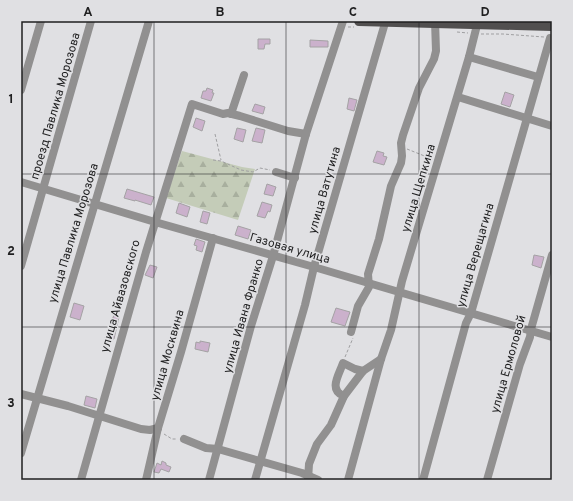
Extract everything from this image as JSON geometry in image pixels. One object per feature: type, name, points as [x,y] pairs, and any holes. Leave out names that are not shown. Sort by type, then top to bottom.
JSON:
[{"type":"main road","points":[[359,21],[552,26]]},
{"type":"street","points":[[21,90],[41,21]]},
{"type":"street","name":"проезд Павлика Морозова","points":[[21,266],[91,21]]},
{"type":"street","name":"улица Павлика Морозова","points":[[21,453],[149,21]]},
{"type":"street","name":"улица Ивана Франко","points":[[209,480],[251,326],[295,178],[306,134],[342,21]]},
{"type":"street","name":"улица Ватутина","points":[[255,480],[384,22]]},
{"type":"street","name":"улица Щепкина","points":[[351,332],[358,306],[370,283],[368,274],[379,239],[391,186],[401,163],[403,135],[419,88],[434,59],[436,51],[434,22]]},
{"type":"street","name":"улица Щепкина","points":[[348,480],[381,359],[391,330],[400,293],[458,97],[477,25]]},
{"type":"street","name":"улица Верещагина","points":[[423,480],[466,322],[471,313],[550,38]]},
{"type":"street","points":[[469,57],[538,77]]},
{"type":"street","points":[[244,74],[231,114],[288,131],[306,134]]},
{"type":"street","points":[[458,97],[552,126]]},
{"type":"street","name":"улица Айвазовского","points":[[81,480],[105,390],[192,104],[223,114],[231,114]]},
{"type":"street","points":[[276,172],[295,178]]},
{"type":"street","name":"Газовая улица","points":[[21,182],[400,293],[531,329],[552,337]]},
{"type":"street","name":"улица Москвина","points":[[146,480],[158,428],[213,238]]},
{"type":"street","name":"улица Ермоловой","points":[[487,480],[520,364],[530,337],[552,254]]},
{"type":"street","points":[[308,478],[309,464],[317,444],[331,425],[344,396],[363,371],[381,359]]},
{"type":"street","points":[[344,396],[339,394],[336,390],[335,384],[343,363],[363,371]]},
{"type":"street","points":[[21,394],[68,406],[141,429],[150,430],[158,428]]},
{"type":"street","points":[[184,439],[206,448],[218,449],[318,480]]},
{"type":"path","points":[[215,134],[221,161]]},
{"type":"path","points":[[401,147],[423,154],[438,162]]},
{"type":"path","points":[[212,160],[221,161],[241,170],[253,172],[260,168],[276,172]]},
{"type":"path","points":[[343,363],[353,337],[351,332]]},
{"type":"path","points":[[158,428],[172,439],[184,439]]},
{"type":"green space","points":[[182,151],[255,169],[238,220],[166,198]]},
{"type":"building","points":[[258,39],[270,39],[270,44],[265,44],[264,49],[258,49]]},
{"type":"building","points":[[310,40],[328,41],[328,47],[310,47]]},
{"type":"building","points":[[207,88],[213,90],[212,93],[214,93],[211,101],[201,98],[203,91],[206,91]]},
{"type":"building","points":[[505,92],[514,95],[510,107],[501,104]]},
{"type":"building","points":[[349,98],[357,100],[354,111],[347,109]]},
{"type":"building","points":[[255,104],[265,107],[263,114],[252,111]]},
{"type":"building","points":[[196,118],[205,121],[202,131],[193,127]]},
{"type":"building","points":[[237,128],[246,130],[243,142],[234,139]]},
{"type":"building","points":[[256,128],[265,130],[262,143],[252,141]]},
{"type":"building","points":[[377,151],[384,153],[383,156],[387,157],[384,165],[373,162]]},
{"type":"building","points":[[267,184],[276,187],[273,196],[264,194]]},
{"type":"building","points":[[127,189],[154,197],[151,205],[124,198]]},
{"type":"building","points":[[262,202],[272,205],[270,212],[268,211],[265,218],[257,216]]},
{"type":"building","points":[[179,203],[190,207],[187,217],[176,213]]},
{"type":"building","points":[[203,211],[210,213],[207,224],[200,222]]},
{"type":"building","points":[[238,226],[251,230],[248,239],[235,235]]},
{"type":"building","points":[[196,239],[205,242],[202,252],[196,250],[197,246],[194,245]]},
{"type":"building","points":[[534,255],[544,257],[541,268],[532,265]]},
{"type":"building","points":[[150,265],[157,267],[153,278],[145,275]]},
{"type":"building","points":[[74,303],[84,306],[80,320],[70,317]]},
{"type":"building","points":[[336,308],[350,312],[345,326],[331,322]]},
{"type":"building","points":[[114,315],[119,317],[114,339],[105,338]]},
{"type":"building","points":[[200,341],[210,343],[208,352],[195,349],[196,342],[200,343]]},
{"type":"building","points":[[86,396],[97,399],[95,408],[84,405]]},
{"type":"building","points":[[162,461],[171,467],[169,472],[161,469],[159,473],[154,472],[157,463],[161,465]]}]
